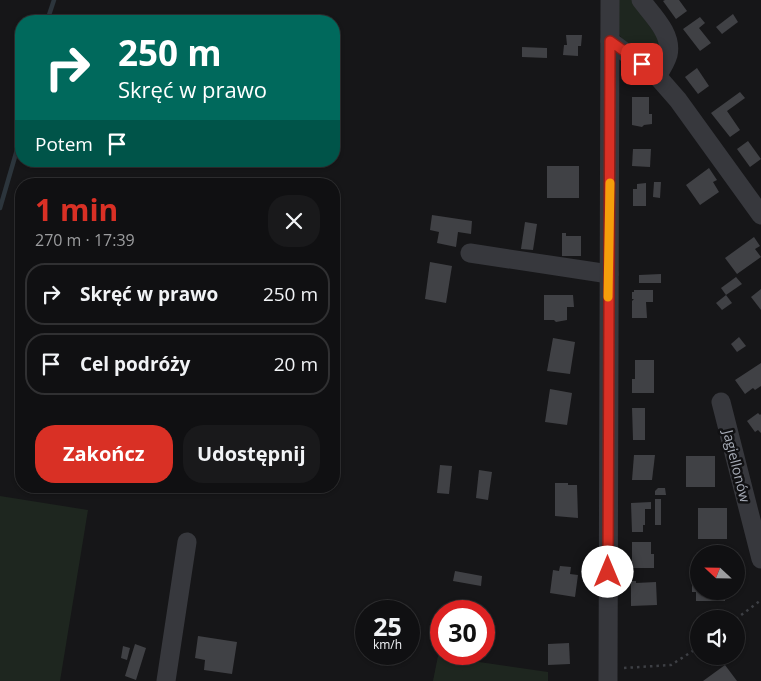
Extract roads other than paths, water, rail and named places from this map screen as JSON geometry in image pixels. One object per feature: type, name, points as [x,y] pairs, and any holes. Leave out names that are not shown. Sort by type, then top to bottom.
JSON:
[{"type":"street","points":[[608,675],[610,0]]},
{"type":"street","points":[[641,0],[665,33],[669,45],[667,56],[657,76]]},
{"type":"street","points":[[610,41],[657,76],[678,100],[761,215]]},
{"type":"street","points":[[470,253],[609,274]]},
{"type":"street","name":"Jagiellonów","points":[[721,402],[761,559]]},
{"type":"street","points":[[166,681],[187,542]]},
{"type":"waterway","points":[[49,15],[54,0]]},
{"type":"waterway","points":[[0,208],[15,157]]}]
